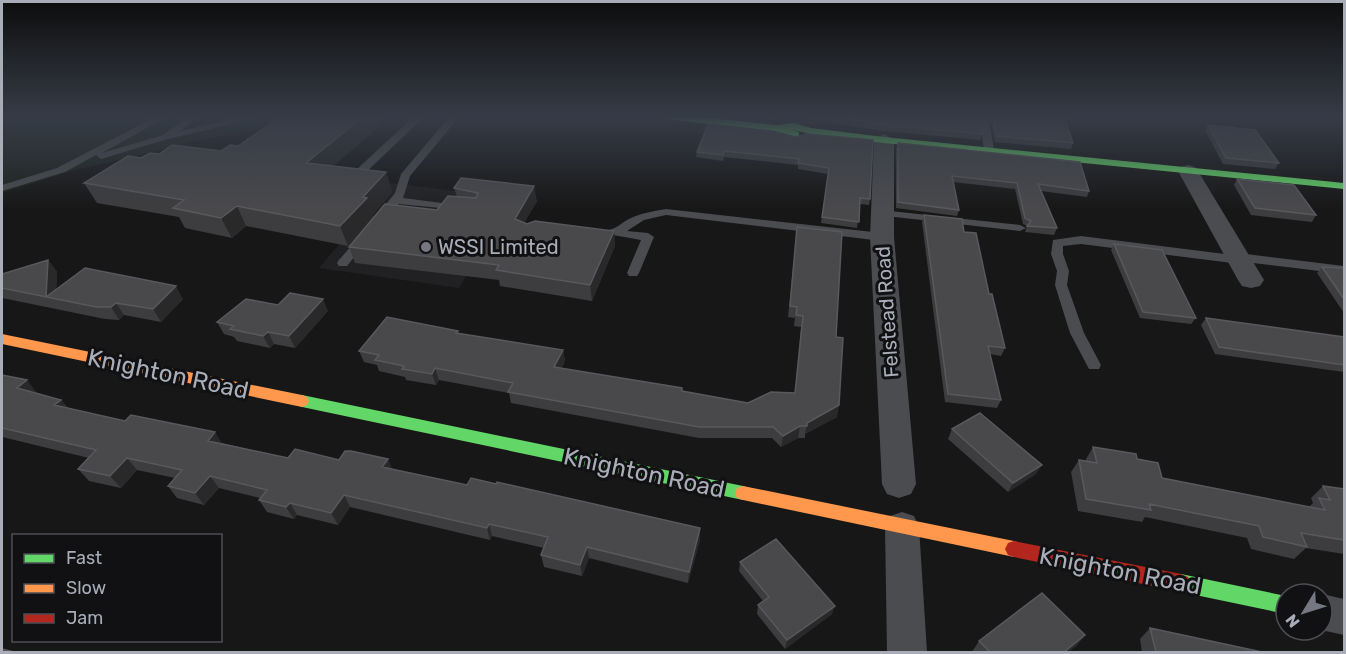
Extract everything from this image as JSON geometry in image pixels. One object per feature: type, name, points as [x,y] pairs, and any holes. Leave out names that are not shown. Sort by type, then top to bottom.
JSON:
[{"type":"street","name":"Felstead Road","points":[[884,148],[881,225],[899,484]]},
{"type":"street","points":[[963,148],[1344,186]]},
{"type":"street","points":[[1188,171],[1243,266]]},
{"type":"street","name":"Knighton Road","points":[[2,339],[1274,603]]},
{"type":"street","points":[[902,527],[907,652]]},
{"type":"lane","points":[[2,188],[61,170],[107,148]]},
{"type":"lane","points":[[88,158],[131,148]]},
{"type":"lane","points":[[359,173],[386,148]]},
{"type":"lane","points":[[343,263],[397,200],[405,185],[405,176],[429,148]]},
{"type":"lane","points":[[397,200],[474,210]]},
{"type":"lane","points":[[619,233],[625,224],[666,212],[881,225],[1020,228]]},
{"type":"lane","points":[[596,230],[648,237],[633,273]]},
{"type":"lane","points":[[1094,365],[1077,333],[1061,285],[1064,271],[1057,254],[1057,243],[1081,240],[1243,266],[1344,270]]},
{"type":"shaded area","points":[[2,148],[170,148],[68,172],[2,193]]},
{"type":"shaded area","points":[[391,183],[513,198],[459,288],[319,268]]},
{"type":"building","points":[[168,148],[221,151],[226,148],[325,148],[306,163],[386,172],[363,197],[367,198],[340,226],[237,206],[221,218],[173,208],[184,200],[84,183],[128,156],[141,158],[150,153],[159,154]]},
{"type":"building","points":[[699,148],[873,148],[870,199],[860,198],[859,222],[822,217],[829,168],[798,163],[799,159],[724,151],[723,155],[697,152]]},
{"type":"building","points":[[898,148],[941,148],[1080,162],[1089,191],[1038,184],[1057,228],[1027,226],[1031,221],[1025,218],[1017,183],[952,176],[959,210],[898,202]]},
{"type":"building","points":[[1220,148],[1268,148],[1279,163],[1226,158]]},
{"type":"building","points":[[461,178],[534,186],[515,219],[527,224],[535,221],[614,231],[590,285],[496,270],[499,265],[349,247],[385,204],[437,210],[448,196],[476,198],[478,193],[454,188]]},
{"type":"building","points":[[1237,179],[1294,185],[1316,215],[1255,208]]},
{"type":"building","points":[[924,215],[962,219],[964,232],[976,233],[989,294],[992,294],[1005,348],[988,346],[1001,400],[948,394]]},
{"type":"building","points":[[797,227],[842,232],[836,337],[843,338],[839,405],[807,423],[807,426],[800,426],[783,436],[773,427],[699,427],[508,392],[513,383],[435,368],[432,374],[402,369],[404,366],[375,360],[379,355],[359,351],[387,317],[458,331],[456,333],[563,350],[554,367],[682,388],[682,391],[748,403],[771,392],[795,393],[803,316],[796,315],[797,307],[790,306]]},
{"type":"building","points":[[1114,244],[1162,250],[1196,318],[1143,312]]},
{"type":"building","points":[[48,260],[46,297],[2,288],[2,274]]},
{"type":"building","points":[[1322,267],[1344,268],[1344,299]]},
{"type":"building","points":[[85,268],[176,286],[153,309],[116,303],[111,307],[96,307],[46,297]]},
{"type":"building","points":[[290,293],[323,299],[289,336],[268,332],[263,336],[230,329],[234,326],[217,322],[246,299],[278,305]]},
{"type":"building","points":[[1206,318],[1344,337],[1344,365],[1219,347]]},
{"type":"building","points":[[2,375],[27,380],[17,388],[61,400],[54,405],[125,421],[131,415],[215,432],[208,441],[288,458],[295,449],[339,460],[345,451],[351,451],[388,459],[382,467],[467,485],[471,478],[496,484],[497,482],[700,528],[689,572],[587,547],[580,565],[541,555],[548,537],[489,524],[487,528],[344,495],[331,513],[290,503],[286,507],[259,500],[267,490],[210,476],[195,493],[168,486],[182,470],[127,458],[110,476],[78,469],[96,450],[2,428]]},
{"type":"building","points":[[980,413],[1042,465],[1013,483],[952,429]]},
{"type":"building","points":[[1093,447],[1136,454],[1137,459],[1158,463],[1162,478],[1325,510],[1319,498],[1330,500],[1323,486],[1344,489],[1344,540],[1301,533],[1307,547],[1263,537],[1259,526],[1149,504],[1151,510],[1086,499],[1079,460],[1097,463]]},
{"type":"building","points":[[776,539],[835,606],[787,640],[758,605],[769,597],[740,562]]},
{"type":"building","points":[[1042,593],[1085,635],[1064,652],[990,652],[979,641]]},
{"type":"building","points":[[1150,628],[1262,652],[1156,652]]},
{"type":"traffic: fast","points":[[959,148],[1344,186]]},
{"type":"traffic: fast","points":[[302,401],[743,493]]},
{"type":"traffic: fast","points":[[1181,583],[1274,602]]},
{"type":"traffic: slow","points":[[2,339],[302,401]]},
{"type":"traffic: slow","points":[[743,493],[1014,549]]},
{"type":"traffic: jam","points":[[1014,549],[1181,583]]},
{"type":"place","name":"WSSI Limited","points":[[426,247]]}]
